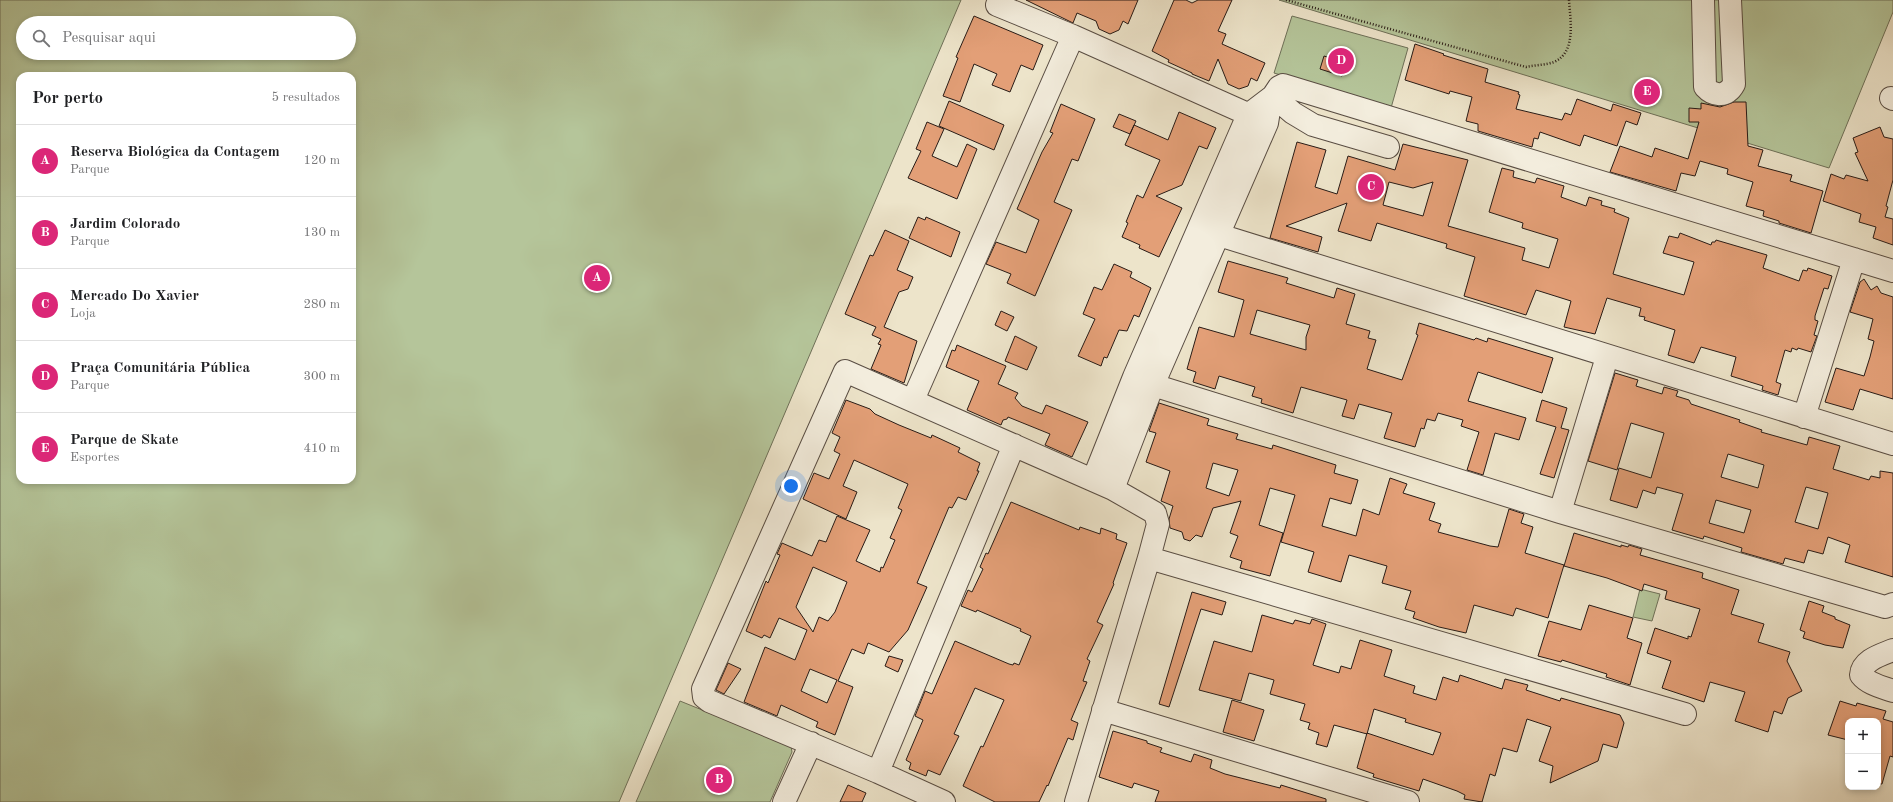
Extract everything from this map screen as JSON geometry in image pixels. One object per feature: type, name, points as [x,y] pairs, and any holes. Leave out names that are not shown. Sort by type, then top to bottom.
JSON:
[{"type":"street","points":[[1702,0],[1705,87],[1713,94],[1728,91],[1734,84],[1730,0]]},
{"type":"street","points":[[997,4],[1073,36],[1258,119]]},
{"type":"street","points":[[913,400],[1073,36]]},
{"type":"street","points":[[1103,484],[1169,323],[1258,119],[1279,87],[1285,85],[1893,271]]},
{"type":"street","points":[[1272,97],[1293,113],[1314,125],[1388,147]]},
{"type":"street","points":[[1103,484],[1154,384],[1169,323],[1218,235],[1258,119]]},
{"type":"street","points":[[1218,235],[1607,357],[1893,444]]},
{"type":"street","points":[[1804,417],[1854,259]]},
{"type":"street","points":[[1560,512],[1607,357]]},
{"type":"street","points":[[944,802],[811,743],[709,701],[704,697],[703,689],[845,371],[1103,484],[1155,513],[1158,524],[1149,558],[1076,802]]},
{"type":"street","points":[[1154,384],[1560,512],[1885,607],[1893,604]]},
{"type":"street","points":[[878,772],[1014,445]]},
{"type":"street","points":[[1149,558],[1685,714]]},
{"type":"street","points":[[1893,650],[1866,664],[1861,670],[1861,675],[1863,678],[1878,686],[1893,690]]},
{"type":"street","points":[[1103,710],[1408,802]]},
{"type":"street","points":[[784,802],[811,743]]},
{"type":"path","points":[[1286,0],[1526,66],[1554,62],[1566,50],[1571,37],[1569,0]]},
{"type":"green space","points":[[0,0],[961,0],[619,802],[0,802]]},
{"type":"green space","points":[[1279,0],[1893,0],[1893,12],[1829,168]]},
{"type":"green space","points":[[1292,16],[1408,48],[1391,108],[1274,73]]},
{"type":"green space","points":[[1640,589],[1660,594],[1652,621],[1633,617]]},
{"type":"green space","points":[[680,701],[791,746],[792,752],[770,802],[636,802]]},
{"type":"building","points":[[1026,0],[1138,0],[1128,24],[1123,21],[1119,30],[1110,34],[1099,29],[1096,21],[1077,13],[1073,23]]},
{"type":"building","points":[[1174,0],[1186,0],[1192,3],[1198,0],[1232,0],[1218,31],[1226,34],[1222,44],[1265,63],[1257,81],[1251,78],[1248,86],[1239,89],[1228,84],[1218,59],[1209,81],[1168,62],[1169,60],[1152,51]]},
{"type":"building","points":[[974,16],[1043,45],[1033,70],[1021,65],[1010,92],[992,85],[997,74],[974,64],[960,102],[943,96],[958,58],[956,57]]},
{"type":"building","points":[[1415,44],[1444,54],[1443,55],[1488,69],[1485,82],[1519,92],[1518,94],[1520,95],[1516,109],[1562,120],[1565,113],[1571,115],[1577,99],[1611,111],[1613,104],[1641,113],[1637,125],[1626,121],[1617,146],[1584,135],[1580,146],[1540,132],[1538,139],[1534,138],[1532,147],[1478,131],[1478,124],[1466,121],[1472,97],[1450,91],[1449,94],[1405,80]]},
{"type":"building","points":[[1324,56],[1346,63],[1342,76],[1320,69]]},
{"type":"building","points":[[949,101],[1004,125],[994,150],[939,126]]},
{"type":"building","points":[[1734,102],[1746,102],[1748,146],[1763,150],[1758,166],[1792,175],[1790,181],[1823,191],[1811,233],[1779,223],[1779,221],[1763,216],[1764,211],[1746,206],[1753,182],[1727,174],[1728,169],[1700,161],[1695,176],[1681,173],[1676,191],[1610,172],[1620,146],[1652,157],[1655,148],[1688,159],[1699,122],[1689,122],[1689,108],[1701,109],[1701,103],[1720,107]]},
{"type":"building","points":[[1061,104],[1095,119],[1078,161],[1072,159],[1054,202],[1072,210],[1035,296],[1007,283],[1011,274],[986,264],[996,242],[1026,253],[1039,220],[1017,209],[1042,152],[1053,133],[1050,132]]},
{"type":"building","points":[[1179,112],[1216,128],[1207,149],[1199,146],[1182,185],[1156,196],[1182,208],[1159,257],[1139,248],[1140,245],[1122,237],[1128,223],[1126,222],[1137,195],[1143,198],[1160,160],[1125,145],[1134,125],[1168,140]]},
{"type":"building","points":[[1119,114],[1136,121],[1130,134],[1113,127]]},
{"type":"building","points":[[927,122],[944,129],[932,156],[957,167],[967,144],[977,149],[957,199],[908,178],[921,151],[916,149]]},
{"type":"building","points":[[1880,127],[1884,137],[1893,139],[1893,180],[1886,206],[1888,207],[1885,217],[1893,219],[1893,245],[1873,238],[1876,227],[1859,222],[1861,214],[1823,201],[1831,174],[1844,179],[1846,175],[1868,181],[1855,153],[1858,152],[1853,138]]},
{"type":"building","points":[[1297,142],[1326,150],[1315,187],[1337,194],[1348,156],[1395,170],[1403,144],[1468,160],[1448,226],[1525,248],[1522,260],[1549,268],[1558,239],[1522,228],[1523,223],[1489,212],[1502,168],[1514,171],[1513,177],[1535,183],[1537,178],[1564,186],[1561,197],[1586,206],[1589,197],[1602,201],[1601,205],[1615,209],[1614,212],[1629,218],[1613,274],[1684,295],[1694,262],[1663,253],[1669,236],[1678,238],[1680,233],[1711,245],[1712,242],[1715,242],[1716,240],[1767,255],[1763,268],[1799,281],[1803,270],[1807,271],[1808,268],[1832,276],[1828,289],[1824,288],[1815,316],[1815,320],[1818,321],[1814,335],[1817,336],[1811,352],[1798,348],[1797,350],[1792,348],[1791,352],[1785,350],[1776,382],[1781,384],[1778,395],[1762,390],[1763,386],[1731,376],[1736,357],[1701,347],[1694,363],[1668,355],[1675,330],[1644,320],[1645,317],[1639,316],[1641,308],[1607,298],[1595,334],[1564,327],[1571,301],[1536,290],[1526,315],[1464,296],[1475,257],[1446,248],[1447,244],[1377,223],[1371,241],[1338,231],[1347,203],[1286,226],[1322,237],[1318,252],[1270,238]],"holes":[[[1389,182],[1413,188],[1433,182],[1423,216],[1383,205]]]},
{"type":"building","points":[[918,217],[925,220],[926,217],[960,232],[951,257],[909,238]]},
{"type":"building","points":[[885,230],[909,241],[897,270],[913,277],[908,289],[899,292],[884,327],[917,341],[904,383],[871,369],[881,345],[878,344],[881,339],[872,335],[876,327],[845,314],[870,255],[873,256]]},
{"type":"building","points":[[1228,261],[1288,278],[1286,283],[1334,298],[1337,288],[1355,294],[1346,324],[1370,331],[1368,338],[1376,340],[1367,369],[1402,380],[1418,335],[1416,334],[1419,323],[1474,340],[1476,338],[1487,342],[1488,338],[1553,358],[1542,393],[1478,372],[1468,401],[1526,418],[1519,440],[1495,433],[1483,475],[1467,470],[1479,432],[1461,426],[1463,420],[1438,413],[1435,421],[1427,419],[1424,429],[1421,428],[1415,447],[1384,438],[1392,413],[1359,404],[1354,419],[1342,416],[1347,400],[1301,387],[1293,413],[1261,403],[1262,399],[1252,396],[1255,387],[1219,376],[1215,389],[1193,382],[1196,372],[1187,369],[1199,327],[1234,337],[1244,300],[1218,292]],"holes":[[[1257,310],[1310,325],[1306,337],[1306,350],[1250,334]]]},
{"type":"building","points":[[1114,264],[1132,272],[1130,277],[1151,288],[1139,317],[1134,315],[1127,331],[1119,330],[1107,358],[1104,357],[1101,366],[1078,356],[1095,319],[1083,314],[1094,287],[1102,290]]},
{"type":"building","points":[[1864,279],[1871,290],[1877,286],[1881,293],[1893,297],[1893,399],[1860,389],[1853,410],[1825,402],[1836,368],[1864,376],[1874,341],[1868,339],[1873,319],[1850,312],[1860,282]]},
{"type":"building","points":[[1001,311],[1014,317],[1007,331],[995,325]]},
{"type":"building","points":[[1015,336],[1037,347],[1027,370],[1005,361]]},
{"type":"building","points":[[957,345],[1006,366],[998,384],[1018,393],[1015,398],[1022,406],[1042,414],[1046,405],[1088,422],[1072,457],[1045,445],[1050,434],[1008,417],[1007,419],[1003,420],[1001,425],[967,410],[979,381],[946,367],[952,350],[955,351]]},
{"type":"building","points":[[1615,373],[1638,380],[1636,386],[1662,394],[1664,387],[1678,391],[1676,396],[1689,400],[1691,404],[1740,420],[1739,422],[1762,430],[1761,432],[1807,445],[1809,437],[1840,446],[1833,469],[1869,480],[1871,476],[1880,478],[1880,471],[1893,473],[1893,577],[1845,562],[1850,545],[1828,537],[1823,554],[1808,550],[1804,563],[1785,558],[1783,564],[1741,552],[1742,548],[1704,536],[1703,539],[1672,530],[1683,494],[1657,487],[1655,494],[1643,490],[1637,508],[1610,500],[1619,468],[1651,478],[1664,433],[1631,423],[1617,470],[1588,461]],"holes":[[[1728,454],[1764,465],[1758,488],[1721,477]],[[1806,487],[1828,493],[1818,529],[1795,522]],[[1716,500],[1751,510],[1744,533],[1709,523]]]},
{"type":"building","points":[[846,400],[870,409],[875,414],[899,425],[931,438],[932,435],[960,448],[958,452],[980,463],[977,471],[979,471],[966,500],[958,497],[952,508],[949,507],[917,583],[927,587],[908,630],[889,652],[868,643],[864,654],[852,649],[838,681],[853,687],[835,735],[816,727],[818,722],[781,705],[777,716],[744,702],[765,647],[795,660],[807,630],[779,618],[770,638],[764,635],[762,638],[746,631],[766,581],[768,583],[780,555],[777,554],[782,543],[812,556],[819,540],[826,542],[837,516],[870,530],[856,561],[880,572],[881,567],[883,568],[895,540],[890,538],[902,510],[898,508],[908,484],[854,460],[843,486],[857,492],[846,519],[803,499],[814,473],[829,479],[840,454],[834,451],[840,437],[832,433]],"holes":[[[813,567],[847,582],[835,612],[828,621],[819,617],[813,632],[796,607]],[[810,669],[837,680],[827,703],[801,691]]]},
{"type":"building","points":[[1542,400],[1567,408],[1561,428],[1569,430],[1554,478],[1540,474],[1556,427],[1536,421]]},
{"type":"building","points":[[1159,403],[1209,419],[1207,425],[1238,434],[1236,439],[1272,449],[1273,445],[1336,465],[1334,473],[1358,480],[1351,504],[1330,498],[1322,526],[1356,536],[1363,509],[1379,515],[1390,478],[1407,484],[1403,493],[1435,503],[1429,520],[1441,524],[1438,532],[1490,546],[1498,547],[1509,509],[1524,514],[1521,523],[1533,527],[1525,553],[1564,565],[1548,618],[1516,608],[1513,616],[1474,605],[1466,633],[1439,627],[1413,618],[1415,612],[1405,609],[1411,591],[1382,583],[1387,566],[1349,555],[1341,582],[1308,572],[1314,552],[1281,542],[1295,495],[1270,488],[1259,525],[1283,533],[1270,576],[1240,568],[1242,561],[1230,557],[1238,536],[1230,533],[1241,501],[1213,508],[1202,537],[1196,535],[1190,541],[1184,539],[1182,532],[1170,528],[1169,519],[1173,506],[1161,501],[1170,471],[1146,462],[1156,433],[1149,431]],"holes":[[[1213,463],[1238,470],[1229,496],[1206,488]]]},
{"type":"building","points":[[1011,502],[1079,530],[1080,527],[1100,534],[1101,528],[1117,534],[1116,539],[1127,543],[1113,583],[1114,584],[1097,622],[1103,625],[1087,659],[1090,661],[1083,681],[1087,682],[1071,720],[1078,723],[1073,740],[1068,738],[1048,786],[1047,785],[1039,802],[995,802],[963,786],[981,746],[983,747],[1004,700],[975,688],[954,734],[959,736],[940,775],[928,770],[926,776],[909,769],[911,763],[906,760],[923,720],[915,716],[925,691],[932,694],[955,641],[1009,664],[1013,665],[1014,663],[1019,665],[1031,636],[1020,631],[1021,629],[977,610],[976,612],[961,606],[968,590],[972,592],[983,569],[980,567],[986,553],[988,554]]},
{"type":"building","points":[[1574,533],[1621,547],[1621,545],[1628,547],[1629,545],[1642,549],[1640,555],[1703,573],[1702,578],[1739,590],[1731,614],[1764,624],[1758,642],[1790,652],[1787,661],[1802,691],[1788,698],[1782,714],[1774,711],[1768,732],[1735,721],[1745,692],[1710,682],[1704,702],[1662,688],[1671,661],[1647,653],[1655,628],[1688,639],[1688,636],[1691,637],[1700,609],[1665,599],[1667,591],[1644,584],[1642,591],[1607,578],[1564,566]]},
{"type":"building","points":[[1192,592],[1226,602],[1222,615],[1201,609],[1169,707],[1159,704]]},
{"type":"building","points":[[1809,601],[1824,606],[1822,612],[1850,625],[1843,648],[1825,645],[1803,638],[1805,632],[1800,630]]},
{"type":"building","points":[[1589,605],[1633,618],[1627,638],[1642,643],[1630,685],[1606,677],[1607,674],[1562,660],[1561,662],[1538,656],[1549,621],[1581,630]]},
{"type":"building","points":[[1262,615],[1293,624],[1295,620],[1310,624],[1312,619],[1326,624],[1313,665],[1339,673],[1341,666],[1351,669],[1360,640],[1392,650],[1384,676],[1415,686],[1413,693],[1436,700],[1443,677],[1458,682],[1460,675],[1502,689],[1505,679],[1528,685],[1526,690],[1560,701],[1561,698],[1620,715],[1624,723],[1617,748],[1603,744],[1598,761],[1550,783],[1553,766],[1539,761],[1551,727],[1527,719],[1517,752],[1503,748],[1495,776],[1490,774],[1482,802],[1464,799],[1465,795],[1457,791],[1423,779],[1419,791],[1373,777],[1374,774],[1357,768],[1367,734],[1334,725],[1327,747],[1316,744],[1319,733],[1308,729],[1310,723],[1300,720],[1305,704],[1270,694],[1274,680],[1249,673],[1241,701],[1199,690],[1214,641],[1252,652]],"holes":[[[1374,709],[1406,719],[1405,722],[1441,733],[1433,755],[1367,733]]]},
{"type":"building","points":[[889,656],[903,660],[898,672],[885,666]]},
{"type":"building","points":[[728,663],[741,669],[724,694],[716,690]]},
{"type":"building","points":[[1232,700],[1264,710],[1254,741],[1223,732]]},
{"type":"building","points":[[1840,701],[1856,706],[1857,703],[1886,711],[1883,719],[1893,722],[1893,757],[1890,756],[1882,784],[1881,718],[1845,718],[1845,739],[1828,735]]},
{"type":"building","points":[[1113,731],[1147,741],[1147,743],[1162,748],[1160,752],[1191,762],[1194,754],[1212,760],[1210,768],[1225,774],[1280,788],[1281,785],[1326,799],[1326,802],[1155,802],[1159,791],[1134,783],[1132,788],[1099,777]]},
{"type":"building","points":[[848,785],[866,793],[862,802],[840,802]]},
{"type":"place","name":"Praça Comunitária Pública","points":[[1341,61]]},
{"type":"place","name":"Parque de Skate","points":[[1647,92]]},
{"type":"place","name":"Mercado Do Xavier","points":[[1371,187]]},
{"type":"place","name":"Reserva Biológica da Contagem","points":[[597,278]]},
{"type":"place","name":"Jardim Colorado","points":[[719,780]]}]
